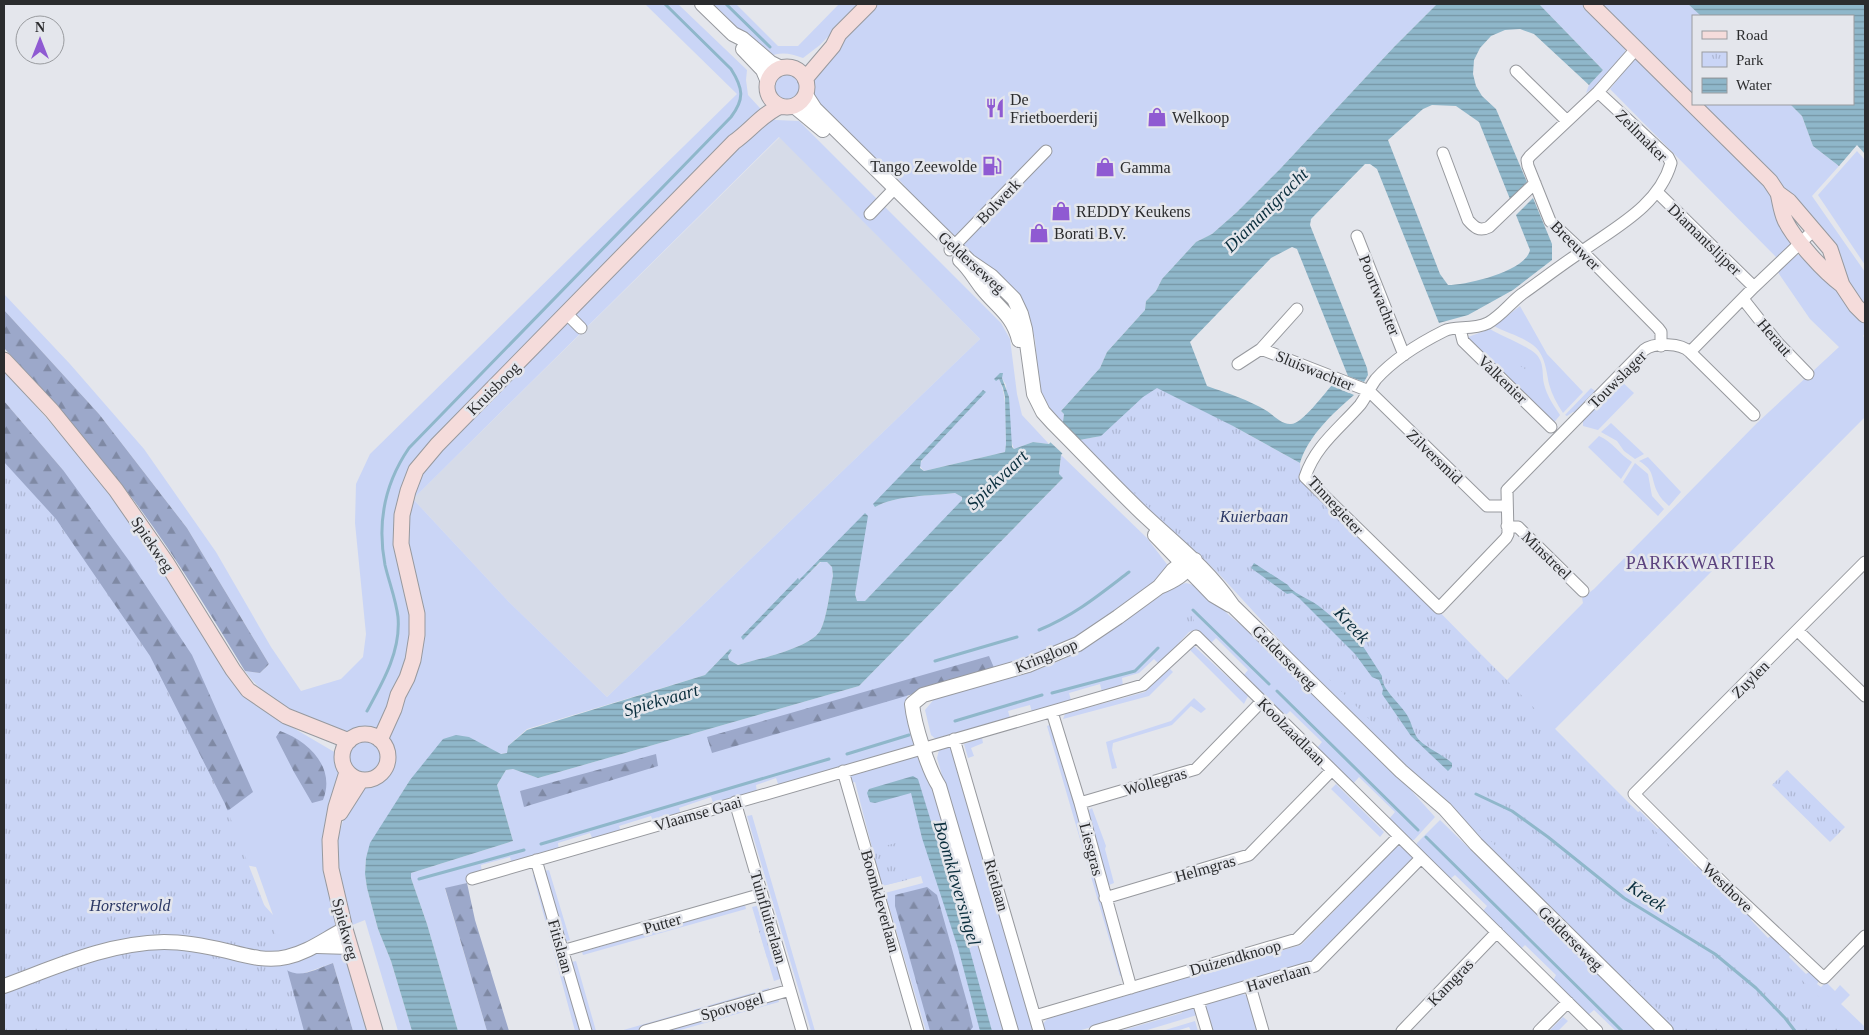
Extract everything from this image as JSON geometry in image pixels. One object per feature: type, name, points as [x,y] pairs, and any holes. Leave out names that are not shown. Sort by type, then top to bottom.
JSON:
[{"type":"main road","points":[[787,68],[799,70],[806,79],[807,89],[806,95],[799,103],[788,106],[773,101],[768,87],[771,76],[787,68],[803,63],[826,41],[839,34],[869,4]]},
{"type":"main road","points":[[1591,4],[1692,104]]},
{"type":"main road","points":[[806,79],[833,46],[839,34]]},
{"type":"main road","name":"Kruisboog","points":[[734,142],[739,130],[764,101],[768,87]]},
{"type":"main road","points":[[1693,105],[1770,181],[1830,249],[1834,256],[1842,285],[1856,306],[1865,315]]},
{"type":"main road","name":"Kruisboog","points":[[374,737],[394,709],[398,694],[413,660],[417,635],[416,614],[401,544],[402,515],[416,470],[437,444],[734,142],[746,134],[773,109],[788,106]]},
{"type":"main road","points":[[1778,192],[1784,218],[1790,230],[1831,278],[1842,285]]},
{"type":"main road","name":"Spiekweg","points":[[4,360],[52,411],[116,490],[166,562],[233,670],[248,690],[275,709],[301,723],[316,726],[345,747]]},
{"type":"main road","points":[[354,736],[374,737],[388,752],[386,768],[376,778],[368,781],[361,780],[347,772],[342,760],[345,747],[354,736]]},
{"type":"main road","name":"Spiekweg","points":[[347,772],[336,807],[330,840],[331,869],[345,929],[375,1031]]},
{"type":"main road","name":"Spiekweg","points":[[333,825],[361,780]]},
{"type":"street","points":[[702,4],[733,34],[737,42],[763,70],[768,87]]},
{"type":"street","points":[[733,34],[743,38],[771,63],[787,68]]},
{"type":"street","name":"Breeuwer","points":[[1636,49],[1598,92],[1528,160],[1528,166],[1550,221],[1658,328],[1661,332],[1661,346]]},
{"type":"street","points":[[1516,71],[1567,121]]},
{"type":"street","name":"Zeilmaker","points":[[1500,315],[1517,297],[1622,225],[1657,192],[1669,170],[1671,163],[1668,157],[1598,92]]},
{"type":"street","name":"Gelderseweg","points":[[806,95],[815,109],[892,191]]},
{"type":"street","name":"Gelderseweg","points":[[788,106],[808,115],[952,248],[991,276],[1014,299],[1025,329],[1034,394],[1050,426],[1189,564],[1213,595],[1233,606],[1400,771],[1418,795],[1456,833],[1476,844],[1666,1031]]},
{"type":"street","name":"Bolwerk","points":[[952,248],[1046,151]]},
{"type":"street","points":[[1443,154],[1468,220],[1473,227],[1478,229],[1482,230],[1489,227],[1535,184]]},
{"type":"street","points":[[870,214],[892,191]]},
{"type":"street","name":"Diamantslijper","points":[[1657,192],[1754,287]]},
{"type":"street","points":[[1754,415],[1690,352],[1814,230]]},
{"type":"street","name":"Poortwachter","points":[[1357,236],[1404,354]]},
{"type":"street","name":"Heraut","points":[[1743,299],[1777,342],[1808,374]]},
{"type":"street","name":"Sluiswachter","points":[[1238,364],[1261,349],[1297,309]]},
{"type":"street","points":[[566,313],[580,328]]},
{"type":"street","name":"Tinnegieter","points":[[1500,315],[1486,324],[1471,328],[1460,329],[1453,327],[1445,330],[1404,354],[1376,380],[1360,404],[1330,434],[1308,469],[1306,477],[1439,608],[1504,542],[1508,534],[1507,506]]},
{"type":"street","name":"Valkenier","points":[[1460,329],[1463,341],[1551,427]]},
{"type":"street","name":"Touwslager","points":[[1507,506],[1507,490],[1644,350],[1651,346],[1682,346],[1690,352]]},
{"type":"street","name":"Sluiswachter","points":[[1261,349],[1369,391]]},
{"type":"street","name":"Zilversmid","points":[[1369,391],[1487,506],[1507,506]]},
{"type":"street","name":"Minstreel","points":[[1508,526],[1518,526],[1583,591]]},
{"type":"street","name":"Zuylen","points":[[1634,794],[1865,562]]},
{"type":"street","name":"Kringloop","points":[[1011,1031],[939,786],[940,774],[928,747],[919,704],[920,697],[1028,664],[1078,644],[1159,587],[1172,582],[1189,564]]},
{"type":"street","points":[[1798,631],[1865,696]]},
{"type":"street","name":"Koolzaadlaan","points":[[928,747],[1143,685],[1196,636],[1597,1031]]},
{"type":"street","name":"Wollegras","points":[[1080,803],[1196,769],[1262,701]]},
{"type":"street","name":"Liesgras","points":[[1052,712],[1080,803],[1131,988]]},
{"type":"street","name":"Rietlaan","points":[[954,739],[1039,1031]]},
{"type":"street","name":"Vlaamse Gaai","points":[[472,878],[928,747]]},
{"type":"street","name":"Helmgras","points":[[1105,898],[1249,855],[1332,770]]},
{"type":"street","name":"Boomkleverlaan","points":[[843,772],[918,1031]]},
{"type":"street","name":"Westhove","points":[[1634,794],[1727,887],[1824,978],[1865,936]]},
{"type":"street","name":"Tuinfluiterlaan","points":[[735,802],[802,1031]]},
{"type":"street","name":"Duizendknoop","points":[[1034,1016],[1297,939],[1399,836]]},
{"type":"street","name":"Haverlaan","points":[[1095,1031],[1315,966],[1421,858]]},
{"type":"street","name":"Fitislaan","points":[[536,860],[586,1031]]},
{"type":"street","name":"Putter","points":[[562,952],[762,894]]},
{"type":"street","points":[[4,986],[84,956],[130,944],[185,942],[253,958],[273,959],[289,957],[317,946],[345,929]]},
{"type":"street","name":"Kamgras","points":[[1402,1031],[1498,932]]},
{"type":"street","points":[[317,946],[350,947]]},
{"type":"street","points":[[1250,986],[1264,1031]]},
{"type":"street","name":"Spotvogel","points":[[645,1031],[790,990]]},
{"type":"street","points":[[1198,1001],[1207,1031]]},
{"type":"street","points":[[1539,1031],[1568,1002]]},
{"type":"shaded area","points":[[780,137],[980,339],[607,697],[509,602],[413,499]]},
{"type":"green space","points":[[645,4],[678,4],[747,70],[748,95],[768,117],[776,120],[799,121],[1001,323],[1010,339],[1017,394],[1022,415],[1049,444],[1033,442],[1014,449],[1011,441],[1006,385],[1002,378],[999,379],[1005,402],[1005,452],[924,471],[919,465],[925,456],[875,507],[893,500],[914,497],[955,493],[962,497],[961,503],[865,601],[857,601],[855,594],[865,514],[743,639],[798,583],[821,562],[827,562],[832,567],[833,576],[825,617],[821,629],[816,636],[784,652],[738,665],[729,660],[728,656],[732,650],[730,649],[705,675],[527,729],[508,746],[507,753],[500,754],[480,743],[410,780],[371,843],[366,858],[365,874],[378,929],[391,961],[412,1031],[398,1031],[365,920],[350,926],[336,860],[338,839],[347,811],[362,787],[380,780],[386,774],[390,766],[391,757],[389,744],[379,730],[368,730],[348,736],[305,717],[279,703],[255,683],[245,671],[260,673],[269,664],[187,528],[99,414],[4,310],[4,294],[70,364],[144,449],[216,552],[271,647],[301,691],[341,679],[363,657],[366,634],[355,523],[356,484],[370,454],[737,94]],"holes":[[[779,137],[980,339],[607,697],[509,602],[413,499]]]},
{"type":"green space","points":[[709,4],[736,4],[778,46],[798,46],[839,4],[860,4],[820,45],[803,58],[790,54],[769,57]]},
{"type":"green space","points":[[876,4],[1437,4],[1237,212],[1212,234],[1196,242],[1162,279],[1156,291],[1146,301],[1145,310],[1107,352],[1100,368],[1061,411],[1064,414],[1062,430],[1041,407],[1035,339],[1030,320],[1020,302],[973,259],[912,198],[896,177],[860,146],[811,98],[814,83],[813,74]]},
{"type":"green space","points":[[1539,4],[1583,4],[1625,45],[1625,54],[1596,86],[1586,93],[1589,85],[1603,70]]},
{"type":"green space","points":[[1600,4],[1688,4],[1700,15],[1692,15],[1692,94]]},
{"type":"green space","points":[[1636,57],[1766,185],[1791,236],[1791,246],[1777,258],[1610,89]]},
{"type":"green space","points":[[787,74],[796,78],[800,87],[796,96],[787,100],[778,96],[774,87],[778,78]]},
{"type":"green space","points":[[1702,105],[1791,105],[1802,116],[1813,146],[1839,166],[1812,196],[1865,272],[1865,306],[1845,281],[1835,249]]},
{"type":"green space","points":[[1857,151],[1865,160],[1865,265],[1818,195]]},
{"type":"green space","name":"Kuierbaan","points":[[1797,255],[1809,256],[1865,321],[1865,333],[1863,336],[1865,338],[1865,417],[1555,729],[1638,812],[1640,811],[1658,829],[1661,826],[1681,845],[1678,849],[1696,867],[1700,864],[1716,880],[1713,883],[1732,901],[1734,898],[1754,917],[1751,920],[1768,938],[1772,935],[1791,954],[1789,957],[1806,974],[1809,972],[1819,981],[1817,984],[1821,987],[1826,982],[1835,991],[1840,985],[1850,995],[1841,1004],[1865,1027],[1865,1031],[1673,1031],[1298,660],[1197,550],[1172,537],[1074,441],[1101,436],[1157,388],[1233,426],[1300,463],[1301,477],[1325,505],[1507,680],[1583,603],[1582,598],[1594,589],[1757,423],[1839,347],[1810,319],[1777,271]]},
{"type":"green space","points":[[1520,306],[1547,354],[1583,392],[1563,413],[1552,392],[1546,367],[1539,351],[1526,341],[1494,326]]},
{"type":"green space","points":[[4,310],[99,414],[187,528],[269,664],[260,673],[245,671],[150,522],[104,462],[4,348]]},
{"type":"green space","points":[[1490,329],[1524,346],[1539,358],[1542,364],[1545,388],[1560,415],[1553,424],[1467,339]]},
{"type":"green space","points":[[1512,347],[1520,356],[1526,356],[1529,366],[1525,369],[1520,366],[1518,367],[1515,359],[1508,351]]},
{"type":"green space","name":"Horsterwold","points":[[4,370],[77,453],[113,499],[179,594],[240,691],[256,706],[336,753],[342,773],[334,803],[336,917],[335,926],[331,932],[278,953],[4,978],[63,470],[4,401]],"holes":[[[224,861],[256,867],[273,915]]]},
{"type":"green space","name":"Kuierbaan","points":[[1160,380],[1294,464],[1852,1031],[1680,1031],[1326,676],[1088,449],[1111,418]]},
{"type":"green space","points":[[1621,381],[1634,393],[1598,430],[1583,426],[1583,419]]},
{"type":"green space","points":[[1591,388],[1597,392],[1577,412],[1565,415]]},
{"type":"green space","points":[[4,401],[63,470],[130,562],[192,655],[253,792],[229,810],[208,814],[4,523]]},
{"type":"green space","points":[[1611,423],[1644,454],[1635,459],[1624,451],[1617,441],[1601,432]]},
{"type":"green space","points":[[1599,436],[1608,441],[1632,462],[1621,479],[1588,447]]},
{"type":"green space","points":[[1061,455],[1147,538],[1169,567],[1164,574],[1144,593],[1094,629],[1032,659],[907,695],[918,738],[914,746],[779,787],[776,778],[756,785],[757,793],[714,805],[711,797],[679,808],[681,815],[654,823],[651,816],[619,826],[621,832],[593,840],[590,833],[558,843],[559,851],[512,865],[510,857],[481,865],[482,873],[469,877],[467,883],[445,889],[487,1031],[458,1031],[411,873],[513,841],[497,785],[506,770],[513,769],[538,778],[859,686],[1063,478],[1059,475]]},
{"type":"green space","points":[[1648,457],[1681,492],[1669,506],[1659,495],[1648,468],[1639,461]]},
{"type":"green space","name":"Horsterwold","points":[[4,462],[56,519],[150,656],[225,804],[282,951],[304,1031],[4,1031]]},
{"type":"green space","points":[[1635,463],[1648,474],[1652,496],[1664,509],[1658,516],[1623,482]]},
{"type":"green space","points":[[1186,583],[1197,586],[1254,635],[1400,778],[1435,817],[1414,840],[1410,840],[1389,819],[1395,812],[1359,777],[1353,784],[1317,748],[1322,742],[1290,711],[1285,716],[1243,676],[1248,670],[1216,638],[1211,643],[1201,633],[1195,631],[1189,632],[1159,664],[1154,659],[1139,673],[1122,678],[1123,686],[1102,692],[1100,684],[1069,693],[1071,700],[1032,712],[1030,705],[1008,711],[1010,718],[937,740],[931,735],[925,710],[935,698],[1018,676],[1077,653],[1165,593]]},
{"type":"green space","points":[[1184,613],[1190,613],[1194,620],[1190,627],[1184,627],[1180,623],[1180,617]]},
{"type":"green space","points":[[1193,645],[1248,696],[1244,704],[1189,649]]},
{"type":"green space","points":[[989,656],[995,670],[712,753],[707,737]]},
{"type":"green space","points":[[1169,668],[1173,672],[1149,696],[1063,719],[1065,714],[1145,692]]},
{"type":"green space","points":[[1194,698],[1206,709],[1201,713],[1191,706],[1172,725],[1113,743],[1112,750],[1117,768],[1112,769],[1106,742],[1171,721]]},
{"type":"green space","points":[[1052,724],[1125,974],[1120,976],[1047,726]]},
{"type":"green space","points":[[280,731],[301,741],[317,757],[326,777],[323,800],[312,803],[276,737]]},
{"type":"green space","points":[[982,738],[983,743],[971,748],[974,756],[968,758],[964,744]]},
{"type":"green space","points":[[365,740],[371,741],[376,745],[380,750],[380,762],[376,767],[371,771],[365,772],[359,771],[354,767],[350,762],[349,756],[350,750],[354,745],[359,741]]},
{"type":"green space","points":[[944,746],[951,747],[1036,1031],[1018,1031],[1011,1012],[937,758],[939,750]]},
{"type":"green space","points":[[656,754],[658,766],[524,807],[520,791]]},
{"type":"green space","points":[[920,755],[928,770],[1005,1031],[926,1031],[885,893],[923,883],[921,876],[882,886],[855,782],[849,784],[849,778],[853,773]]},
{"type":"green space","points":[[1787,770],[1845,827],[1830,842],[1772,785]]},
{"type":"green space","points":[[1336,784],[1384,832],[1380,837],[1331,789]]},
{"type":"green space","points":[[1092,808],[1106,846],[1105,849],[1114,883],[1107,886],[1086,812]]},
{"type":"green space","points":[[752,815],[815,1031],[811,1031],[747,816]]},
{"type":"green space","points":[[1440,820],[1658,1031],[1616,1031],[1594,1010],[1588,1015],[1553,981],[1556,975],[1525,945],[1521,949],[1483,911],[1487,906],[1455,875],[1450,879],[1416,847],[1417,843]]},
{"type":"green space","points":[[896,843],[907,880],[882,886],[872,849]]},
{"type":"green space","points":[[1397,846],[1406,847],[1414,857],[1313,962],[1078,1031],[1044,1031],[1042,1025],[1049,1017],[1301,945]]},
{"type":"green space","points":[[549,870],[570,940],[564,942],[544,871]]},
{"type":"green space","points":[[533,875],[536,875],[583,1031],[575,1031]]},
{"type":"green space","points":[[467,883],[475,920],[509,1031],[487,1031],[445,888]]},
{"type":"green space","points":[[927,887],[937,895],[968,1006],[973,1027],[970,1031],[930,1031],[895,906],[895,895]]},
{"type":"green space","points":[[745,905],[746,909],[583,955],[582,952]]},
{"type":"green space","points":[[761,905],[783,978],[774,981],[752,907]]},
{"type":"green space","points":[[759,931],[767,932],[766,937],[771,943],[769,951],[772,952],[772,957],[767,958]]},
{"type":"green space","points":[[327,950],[340,952],[348,959],[369,1031],[353,1031],[333,963],[299,975],[289,973],[4,989],[304,957]]},
{"type":"green space","points":[[576,961],[596,1031],[591,1031],[571,962]]},
{"type":"green space","points":[[333,963],[353,1031],[4,1031],[4,996],[281,966],[293,973],[306,973]]},
{"type":"green space","points":[[769,988],[770,992],[636,1031],[620,1031]]},
{"type":"green space","points":[[1241,993],[1248,996],[1259,1031],[1211,1031],[1205,1012],[1209,1002]]},
{"type":"green space","points":[[778,997],[779,1002],[677,1031],[662,1031]]},
{"type":"green space","points":[[1189,1007],[1195,1009],[1197,1015],[1144,1031],[1120,1031],[1182,1013],[1182,1009]]},
{"type":"green space","points":[[1563,1017],[1568,1021],[1558,1031],[1549,1031]]},
{"type":"green space","points":[[1195,1021],[1198,1031],[1191,1031],[1189,1027],[1176,1031],[1162,1031]]},
{"type":"water","points":[[1437,4],[1539,4],[1603,70],[1589,85],[1534,34],[1520,29],[1505,30],[1491,36],[1480,48],[1474,60],[1473,74],[1476,86],[1482,96],[1496,109],[1527,182],[1510,199],[1479,122],[1456,106],[1432,105],[1423,109],[1388,140],[1440,274],[1448,285],[1495,275],[1526,258],[1530,250],[1516,215],[1533,198],[1552,244],[1552,260],[1513,290],[1468,315],[1439,323],[1377,169],[1370,164],[1365,164],[1311,219],[1310,225],[1367,368],[1368,375],[1364,382],[1348,376],[1297,249],[1292,247],[1271,258],[1190,342],[1207,386],[1253,403],[1288,424],[1296,423],[1301,419],[1332,385],[1354,395],[1315,434],[1300,463],[1233,426],[1157,388],[1143,397],[1101,436],[1074,441],[1061,455],[1059,474],[1063,478],[859,686],[538,778],[513,769],[506,770],[497,785],[513,841],[411,873],[458,1031],[412,1031],[391,961],[378,929],[367,888],[365,874],[366,858],[370,843],[410,780],[443,739],[456,735],[469,737],[501,754],[507,753],[508,746],[527,730],[705,675],[730,649],[732,650],[728,656],[729,660],[738,665],[784,652],[807,642],[816,636],[821,629],[825,617],[833,576],[832,567],[827,562],[820,562],[743,640],[741,637],[865,513],[868,516],[855,594],[857,601],[865,601],[962,500],[962,497],[955,493],[903,498],[875,507],[873,504],[983,390],[986,392],[921,461],[920,468],[924,471],[1005,452],[1005,397],[999,379],[996,381],[994,379],[1000,373],[1003,373],[1002,378],[1009,397],[1012,447],[1014,449],[1033,442],[1049,444],[1062,429],[1064,414],[1061,411],[1100,368],[1107,352],[1145,310],[1146,301],[1156,291],[1162,279],[1196,242],[1212,234],[1281,168],[1394,47]]},
{"type":"water","points":[[1688,4],[1865,4],[1865,154],[1857,145],[1839,166],[1813,146],[1802,116],[1791,105],[1854,105],[1854,15],[1700,15]]},
{"type":"water","points":[[1254,563],[1316,604],[1358,640],[1382,676],[1384,686],[1404,710],[1419,740],[1452,763],[1452,767],[1448,771],[1411,736],[1382,694],[1383,689],[1379,680],[1372,677],[1355,654],[1299,598],[1292,593],[1287,594],[1251,568]]},
{"type":"water","points":[[913,776],[918,779],[964,929],[992,1031],[980,1031],[958,948],[922,838],[911,793],[875,803],[870,802],[867,793],[869,789]]},
{"type":"pier","points":[[1060,428],[1075,444],[1064,455],[1048,440]]},
{"type":"waterway","points":[[367,711],[390,666],[397,642],[398,617],[385,565],[382,534],[385,504],[394,475],[401,461],[409,448],[731,117],[739,105],[740,88],[731,69],[665,4]]},
{"type":"waterway","points":[[726,4],[770,47]]},
{"type":"waterway","points":[[1039,630],[1097,597],[1129,572]]},
{"type":"waterway","points":[[1193,610],[1269,684]]},
{"type":"waterway","points":[[935,661],[1017,637]]},
{"type":"waterway","points":[[1052,693],[1135,671],[1158,648]]},
{"type":"waterway","points":[[1277,691],[1418,830]]},
{"type":"waterway","points":[[955,721],[1042,695]]},
{"type":"waterway","points":[[847,754],[909,735]]},
{"type":"waterway","points":[[541,844],[829,759]]},
{"type":"waterway","name":"Kreek","points":[[1476,794],[1512,811],[1548,837],[1624,898],[1715,954],[1756,988],[1795,1031]]},
{"type":"waterway","points":[[1426,837],[1622,1031]]},
{"type":"waterway","points":[[419,879],[524,850]]},
{"type":"place","name":"De Frietboerderij","points":[[995,108]]},
{"type":"place","name":"Welkoop","points":[[1157,117]]},
{"type":"place","name":"Tango Zeewolde","points":[[992,166]]},
{"type":"place","name":"Gamma","points":[[1105,167]]},
{"type":"place","name":"REDDY Keukens","points":[[1061,211]]},
{"type":"place","name":"Borati B.V.","points":[[1039,233]]},
{"type":"district","name":"PARKKWARTIER","points":[[1701,563]]},
{"type":"water label","name":"Diamantgracht","points":[[1266,210]]},
{"type":"water label","name":"Spiekvaart","points":[[997,480]]},
{"type":"water label","name":"Spiekvaart","points":[[661,700]]},
{"type":"water label","name":"Boomkleversingel","points":[[957,883]]}]
